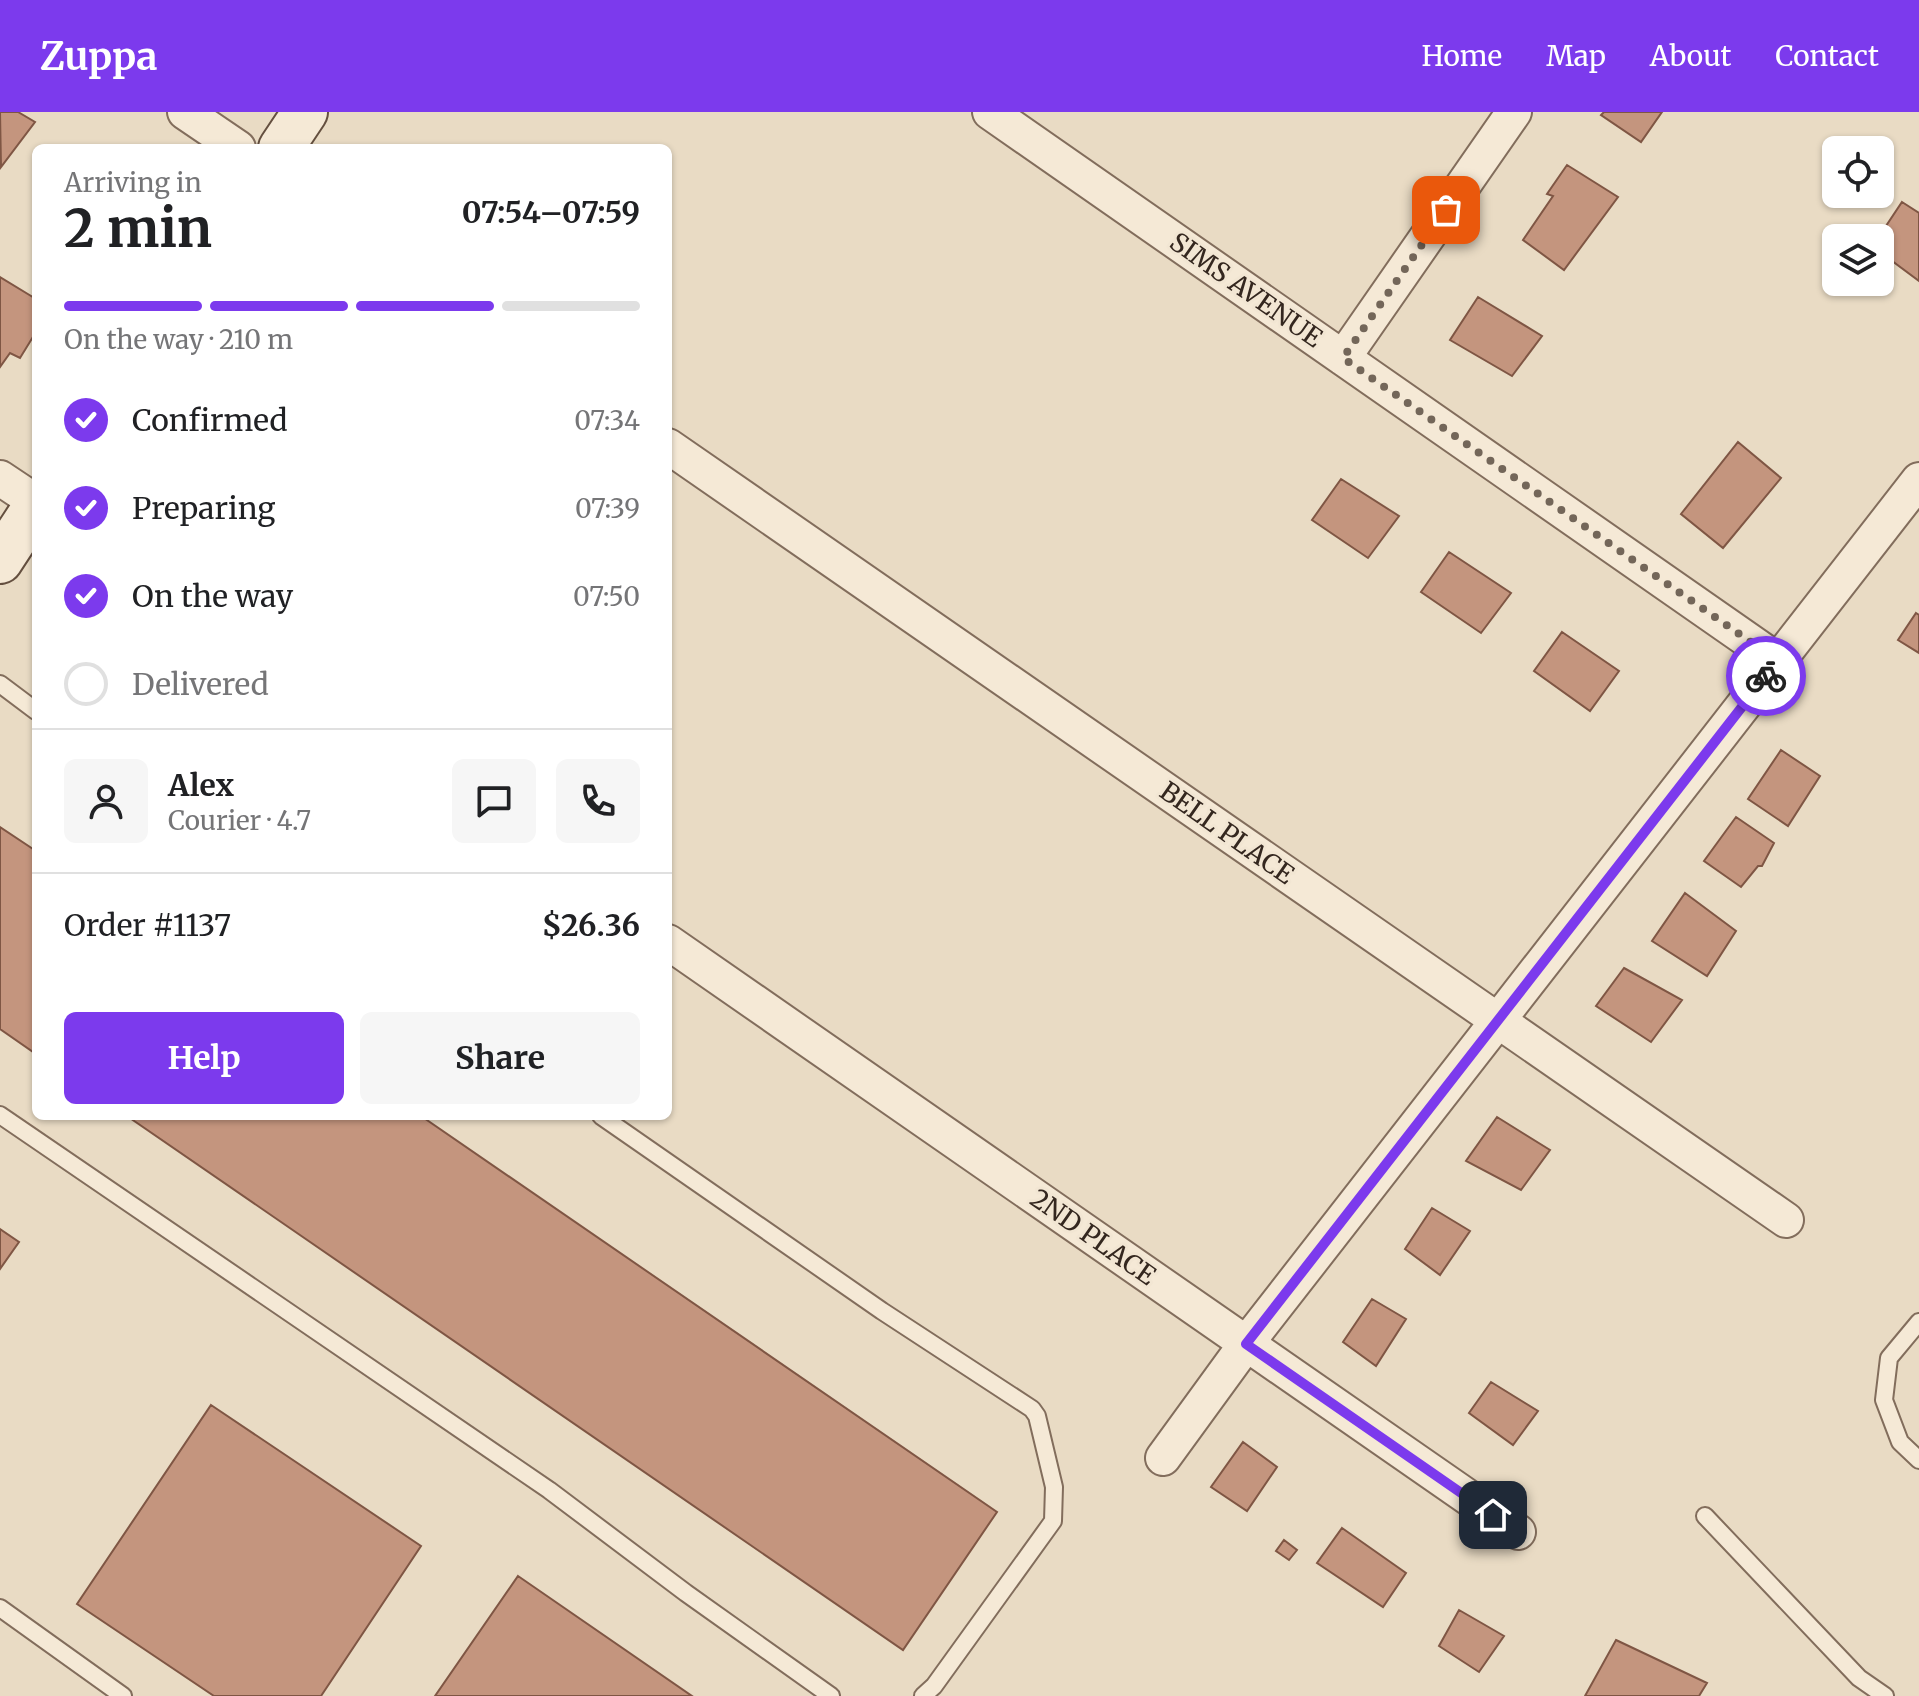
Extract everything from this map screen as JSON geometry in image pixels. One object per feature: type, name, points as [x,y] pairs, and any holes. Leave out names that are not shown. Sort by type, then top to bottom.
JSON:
[{"type":"street","points":[[185,112],[232,144]]},
{"type":"street","points":[[284,144],[305,112]]},
{"type":"street","name":"SIMS AVENUE","points":[[990,112],[1778,661]]},
{"type":"street","points":[[1343,358],[1514,112]]},
{"type":"street","name":"BELL PLACE","points":[[672,449],[1786,1220]]},
{"type":"street","points":[[0,478],[32,501]]},
{"type":"street","points":[[1163,1458],[1246,1344],[1919,480]]},
{"type":"street","points":[[0,561],[32,510]]},
{"type":"street","name":"2ND PLACE","points":[[672,945],[1518,1532]]},
{"type":"lane","points":[[0,684],[32,708]]},
{"type":"lane","points":[[0,1115],[549,1490],[831,1696]]},
{"type":"lane","points":[[607,1120],[882,1311],[1032,1409],[1037,1416],[1054,1487],[1053,1521],[934,1686],[923,1696]]},
{"type":"lane","points":[[1919,1322],[1889,1358],[1884,1400],[1900,1442],[1919,1460]]},
{"type":"lane","points":[[1705,1516],[1859,1678],[1885,1696]]},
{"type":"lane","points":[[0,1608],[123,1696]]},
{"type":"building","points":[[0,112],[18,112],[35,122],[1,167]]},
{"type":"building","points":[[1604,112],[1662,112],[1641,142],[1601,115]]},
{"type":"building","points":[[1567,165],[1618,197],[1564,270],[1523,240],[1553,196],[1547,194]]},
{"type":"building","points":[[1902,202],[1919,213],[1919,281],[1894,262],[1894,224],[1887,224]]},
{"type":"building","points":[[0,277],[32,297],[32,338],[20,358],[10,353],[0,367]]},
{"type":"building","points":[[1478,297],[1542,336],[1512,376],[1450,340]]},
{"type":"building","points":[[1738,442],[1781,478],[1723,548],[1681,514]]},
{"type":"building","points":[[1341,479],[1399,516],[1368,558],[1312,520]]},
{"type":"building","points":[[1449,552],[1511,593],[1481,633],[1421,592]]},
{"type":"building","points":[[1916,613],[1919,615],[1919,653],[1898,640]]},
{"type":"building","points":[[1562,632],[1619,671],[1590,711],[1534,671]]},
{"type":"building","points":[[1781,750],[1820,776],[1788,826],[1748,799]]},
{"type":"building","points":[[1736,817],[1774,843],[1762,866],[1758,866],[1741,887],[1704,861]]},
{"type":"building","points":[[0,827],[32,848],[32,1051],[0,1029]]},
{"type":"building","points":[[1685,893],[1736,931],[1707,976],[1652,941]]},
{"type":"building","points":[[1624,968],[1682,1000],[1651,1042],[1596,1006]]},
{"type":"building","points":[[1497,1117],[1550,1150],[1521,1190],[1466,1161]]},
{"type":"building","points":[[133,1120],[427,1120],[997,1512],[903,1650]]},
{"type":"building","points":[[1432,1208],[1470,1231],[1440,1275],[1405,1249]]},
{"type":"building","points":[[0,1229],[19,1242],[0,1269]]},
{"type":"building","points":[[1372,1299],[1406,1319],[1376,1366],[1343,1342]]},
{"type":"building","points":[[1491,1382],[1538,1411],[1513,1445],[1469,1413]]},
{"type":"building","points":[[211,1405],[421,1546],[321,1696],[214,1696],[77,1604]]},
{"type":"building","points":[[1243,1442],[1277,1467],[1247,1511],[1211,1487]]},
{"type":"building","points":[[1342,1528],[1406,1573],[1383,1607],[1317,1563]]},
{"type":"building","points":[[1284,1540],[1297,1550],[1289,1560],[1276,1551]]},
{"type":"building","points":[[518,1576],[692,1696],[435,1696]]},
{"type":"building","points":[[1459,1610],[1504,1636],[1479,1672],[1439,1646]]},
{"type":"building","points":[[1616,1640],[1707,1683],[1699,1696],[1585,1696]]},
{"type":"way so far","points":[[1446,210],[1343,358],[1778,661],[1766,676]]},
{"type":"route","points":[[1493,1515],[1246,1344],[1766,676]]}]
